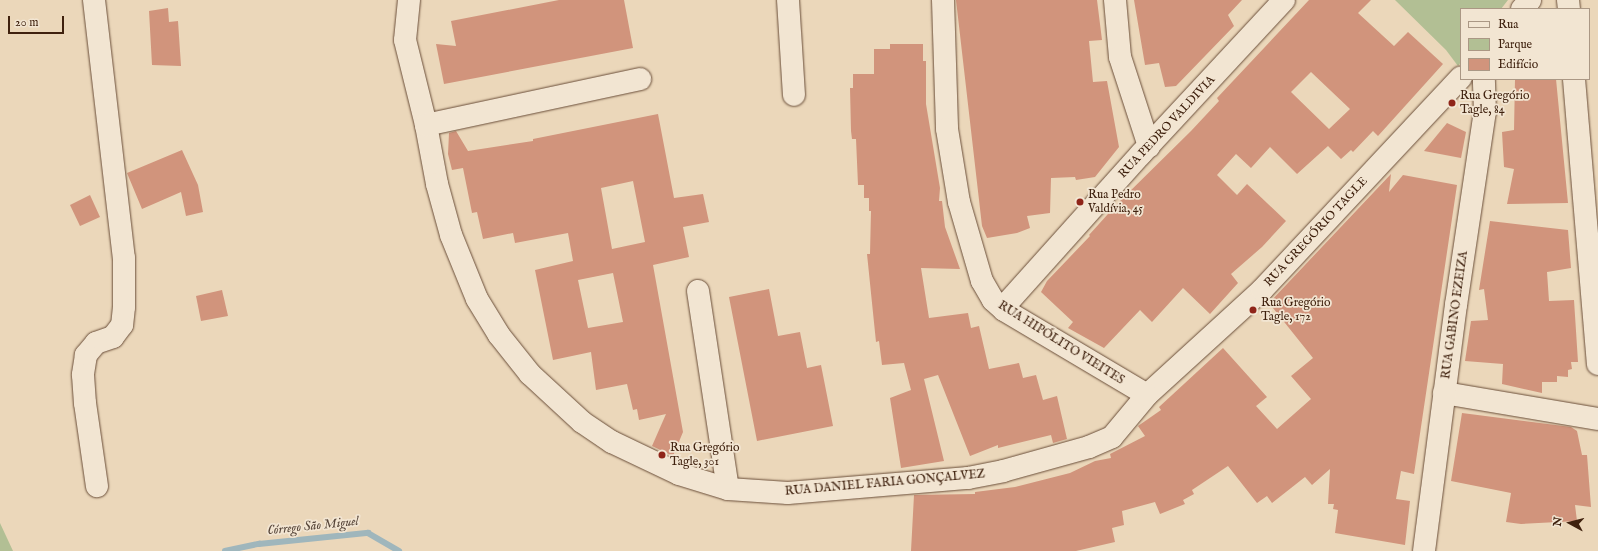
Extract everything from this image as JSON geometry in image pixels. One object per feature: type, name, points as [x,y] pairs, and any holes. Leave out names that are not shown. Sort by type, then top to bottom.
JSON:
[{"type":"street","points":[[94,0],[124,258],[124,307],[122,325],[113,337],[96,343],[86,355],[83,375],[85,403],[97,486]]},
{"type":"street","name":"RUA DANIEL FARIA GONÇALVEZ","points":[[408,0],[405,40],[426,125],[437,184],[451,235],[477,299],[499,335],[530,374],[582,422],[612,442],[679,474],[728,489],[795,492],[968,478],[1003,471],[1089,447],[1112,437],[1147,395]]},
{"type":"street","points":[[788,0],[794,95]]},
{"type":"street","name":"RUA HIPÓLITO VIEITES","points":[[943,0],[947,129],[956,186],[967,236],[982,281],[993,300],[1004,310],[1147,395]]},
{"type":"street","points":[[1115,0],[1120,57],[1149,146]]},
{"type":"street","name":"RUA PEDRO VALDIVIA","points":[[1004,310],[1014,295],[1284,0]]},
{"type":"street","points":[[1523,8],[1530,0]]},
{"type":"street","name":"RUA GREGÓRIO TAGLE","points":[[1147,395],[1262,290],[1460,78]]},
{"type":"street","points":[[426,125],[640,79]]},
{"type":"street","name":"RUA GABINO EZEIZA","points":[[1424,551],[1444,394],[1483,126],[1484,80]]},
{"type":"street","points":[[1574,80],[1598,364]]},
{"type":"street","points":[[698,291],[728,489]]},
{"type":"street","points":[[1444,394],[1598,419]]},
{"type":"green space","points":[[1395,0],[1508,0],[1502,8],[1460,8],[1460,63],[1458,66],[1446,50]]},
{"type":"green space","points":[[0,523],[13,551],[0,551]]},
{"type":"building","points":[[559,0],[624,0],[633,48],[444,84],[436,44],[456,46],[451,21]]},
{"type":"building","points":[[956,0],[1097,0],[1102,40],[1089,41],[1093,82],[1107,81],[1119,147],[1095,177],[1076,180],[1075,177],[1051,178],[1050,213],[1027,216],[1030,228],[1017,233],[987,238],[982,226]]},
{"type":"building","points":[[1134,0],[1242,0],[1228,15],[1234,26],[1176,86],[1165,87],[1159,63],[1145,65]]},
{"type":"building","points":[[1309,0],[1371,0],[1358,13],[1394,46],[1408,32],[1443,64],[1378,136],[1373,131],[1353,152],[1351,150],[1341,159],[1328,146],[1297,174],[1270,147],[1251,168],[1236,154],[1217,175],[1237,195],[1247,184],[1286,221],[1262,247],[1231,274],[1238,283],[1210,314],[1183,288],[1152,322],[1140,310],[1104,348],[1068,328],[1073,322],[1041,292],[1047,281],[1090,236],[1089,235],[1117,204],[1191,131],[1219,101],[1217,98]],"holes":[[[1311,72],[1350,109],[1329,129],[1291,92]]]},
{"type":"building","points":[[168,8],[169,22],[178,21],[181,66],[152,65],[149,11]]},
{"type":"building","points":[[890,44],[923,44],[923,61],[926,61],[926,104],[940,188],[939,201],[942,201],[945,227],[960,269],[921,268],[929,318],[968,313],[971,328],[979,326],[989,369],[1019,363],[1023,378],[1036,375],[1043,400],[1057,396],[1067,439],[1053,443],[1051,435],[998,448],[998,445],[970,456],[938,375],[924,379],[944,461],[901,468],[890,398],[911,390],[904,363],[882,365],[879,341],[876,342],[867,254],[870,254],[871,211],[869,211],[869,198],[864,198],[864,185],[858,185],[856,139],[852,139],[851,131],[850,88],[853,88],[853,74],[874,74],[874,49],[890,49]]},
{"type":"building","points":[[1515,80],[1556,80],[1568,203],[1507,204],[1514,169],[1504,167],[1502,132],[1514,130]]},
{"type":"building","points":[[658,114],[674,198],[703,194],[709,222],[683,227],[689,257],[653,265],[683,432],[673,456],[652,446],[666,414],[639,420],[637,409],[633,410],[627,384],[596,390],[591,352],[553,360],[535,270],[573,261],[568,233],[515,243],[513,233],[483,239],[477,212],[472,213],[463,168],[452,170],[448,154],[449,133],[456,131],[468,151],[533,141],[533,139]],"holes":[[[633,181],[645,242],[612,249],[601,188]],[[613,273],[623,322],[588,328],[578,280]]]},
{"type":"building","points":[[1447,123],[1466,132],[1461,158],[1424,151]]},
{"type":"building","points":[[182,150],[198,185],[203,212],[186,216],[181,192],[142,209],[127,173]]},
{"type":"building","points":[[1391,174],[1389,192],[1403,175],[1457,185],[1414,474],[1401,471],[1396,499],[1410,501],[1405,545],[1335,533],[1338,510],[1333,509],[1334,504],[1328,504],[1330,469],[1312,485],[1305,477],[1272,503],[1267,496],[1257,503],[1228,466],[1192,490],[1194,494],[1183,500],[1185,504],[1160,514],[1155,502],[1122,511],[1124,525],[1112,528],[1115,542],[1076,551],[911,551],[914,495],[975,494],[975,492],[1015,487],[1070,473],[1095,461],[1111,458],[1110,454],[1145,436],[1138,426],[1161,410],[1159,407],[1223,348],[1267,397],[1256,406],[1277,429],[1311,399],[1291,376],[1313,358],[1269,303]]},
{"type":"building","points":[[90,195],[100,217],[80,226],[70,205]]},
{"type":"building","points":[[1490,221],[1568,230],[1571,268],[1547,272],[1549,301],[1574,300],[1578,362],[1571,362],[1572,369],[1568,370],[1568,377],[1557,376],[1557,382],[1542,382],[1542,393],[1502,384],[1503,364],[1465,361],[1471,321],[1488,320],[1484,289],[1479,290]]},
{"type":"building","points":[[769,289],[778,336],[800,332],[807,368],[821,365],[833,426],[757,441],[729,297]]},
{"type":"building","points":[[222,290],[228,316],[201,321],[196,296]]},
{"type":"building","points":[[1462,413],[1571,427],[1577,431],[1582,455],[1587,455],[1591,507],[1575,505],[1577,521],[1521,524],[1506,522],[1511,493],[1451,481]]},
{"type":"waterway","name":"Córrego São Miguel","points":[[225,551],[259,544],[368,533],[399,551]]},
{"type":"place","name":"Rua Gregório Tagle, 84","points":[[1452,103]]},
{"type":"place","name":"Rua Pedro Valdívia, 45","points":[[1080,202]]},
{"type":"place","name":"Rua Gregório Tagle, 172","points":[[1253,310]]},
{"type":"place","name":"Rua Gregório Tagle, 301","points":[[662,455]]}]
